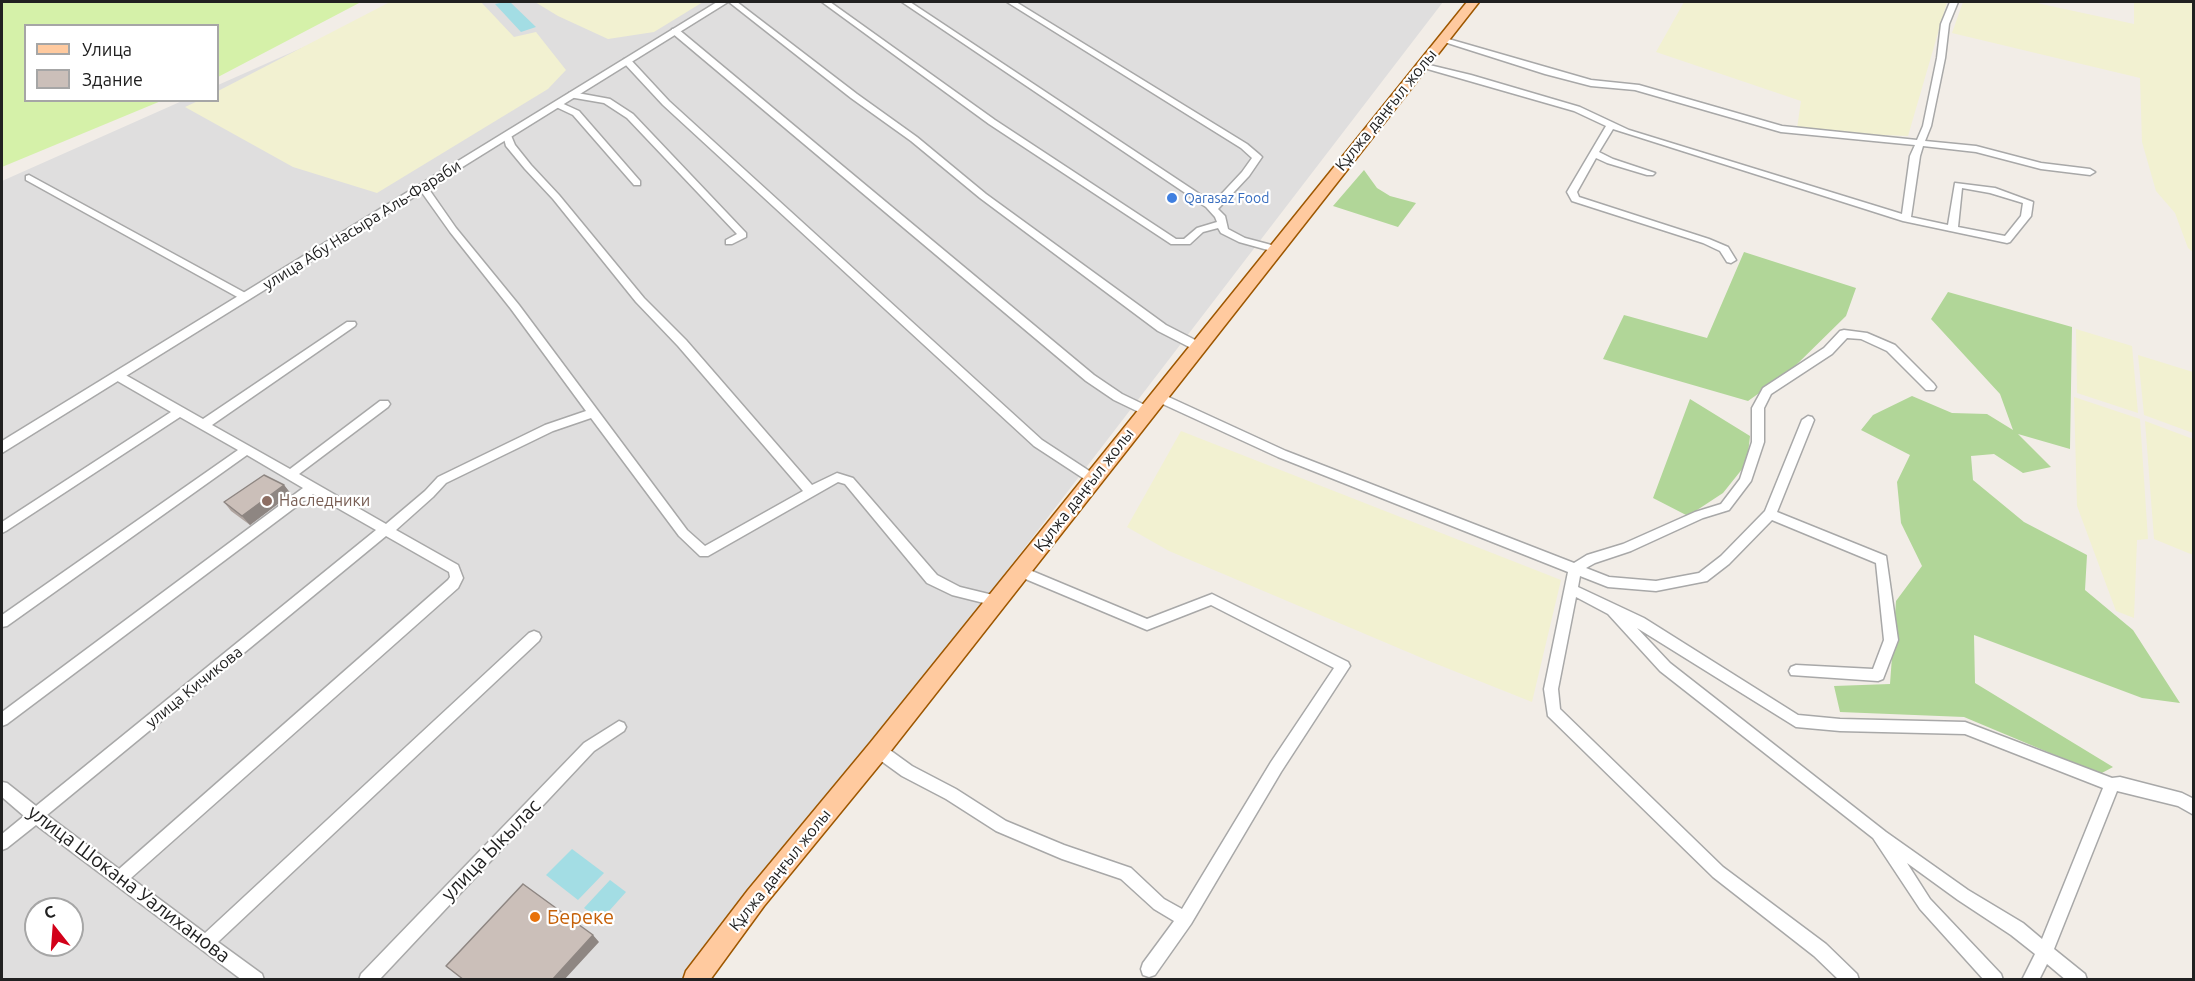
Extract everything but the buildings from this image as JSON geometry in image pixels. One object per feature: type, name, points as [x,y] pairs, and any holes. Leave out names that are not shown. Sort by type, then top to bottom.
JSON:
[{"type":"main road","name":"Құлжа даңғыл жолы","points":[[695,980],[756,898],[878,750],[1197,346],[1473,2]]},
{"type":"street","name":"улица Абу Насыра Аль-Фараби","points":[[3,446],[723,2]]},
{"type":"street","points":[[733,2],[854,96],[914,139],[983,196],[1162,328],[1197,346]]},
{"type":"street","points":[[826,2],[992,122],[1174,242],[1187,242],[1200,230],[1221,224]]},
{"type":"street","points":[[906,2],[1213,209],[1220,216],[1224,231],[1232,236],[1275,249]]},
{"type":"street","points":[[1011,2],[1244,146],[1257,157],[1246,174],[1213,209]]},
{"type":"street","points":[[1906,219],[1915,156],[1927,126],[1945,24],[1954,2]]},
{"type":"street","points":[[675,32],[1090,378],[1118,397],[1152,404],[1608,582],[1656,586],[1702,577],[1725,560],[1770,514],[1808,420]]},
{"type":"street","points":[[1442,40],[1548,72],[1591,83],[1636,87],[1781,129],[1976,149],[2041,166],[2090,172]]},
{"type":"street","points":[[627,61],[666,103],[1038,443],[1093,479]]},
{"type":"street","points":[[1421,66],[1468,77],[1577,109],[1611,126],[1906,219],[2007,240],[2026,216],[2028,202],[1992,190],[1958,185],[1953,228]]},
{"type":"street","points":[[572,95],[607,101],[630,116],[743,235],[729,242]]},
{"type":"street","points":[[557,104],[576,113],[637,183]]},
{"type":"street","points":[[1611,126],[1572,192],[1575,199],[1706,241],[1724,249],[1731,260]]},
{"type":"street","points":[[507,135],[522,160],[640,300],[682,343],[811,492]]},
{"type":"street","points":[[1594,153],[1610,161],[1650,173]]},
{"type":"street","points":[[29,178],[245,297]]},
{"type":"street","points":[[423,187],[682,533],[704,553],[837,477],[849,481],[932,579],[957,591],[996,601]]},
{"type":"street","points":[[203,425],[351,324]]},
{"type":"street","points":[[1851,980],[1820,950],[1718,872],[1553,712],[1551,689],[1575,569],[1591,559],[1627,548],[1699,515],[1725,507],[1745,481],[1758,442],[1758,408],[1767,391],[1828,351],[1844,334],[1863,336],[1891,348],[1930,387]]},
{"type":"street","points":[[118,376],[454,569],[457,578],[453,584],[120,878]]},
{"type":"street","points":[[290,476],[384,404]]},
{"type":"street","points":[[2,528],[179,412]]},
{"type":"street","name":"улица Кичикова","points":[[2,843],[386,530],[442,480],[549,428],[592,413]]},
{"type":"street","points":[[2,622],[246,450]]},
{"type":"street","points":[[2,720],[312,488]]},
{"type":"street","points":[[1770,514],[1882,560],[1891,640],[1878,675],[1796,670]]},
{"type":"street","points":[[1020,571],[1147,625],[1212,599],[1343,666],[1276,767],[1185,919],[1149,969]]},
{"type":"street","points":[[1572,589],[1639,622],[1796,721],[1840,725],[1965,728],[2112,785],[2120,784],[2182,800],[2193,808]]},
{"type":"street","points":[[1613,610],[1665,667],[1878,833],[1963,895],[2017,929],[2079,980]]},
{"type":"street","points":[[207,943],[534,637]]},
{"type":"street","name":"улица Ыкылас","points":[[368,980],[589,747],[619,727]]},
{"type":"street","points":[[878,750],[907,771],[951,794],[1001,826],[1062,852],[1126,873],[1159,904],[1185,919]]},
{"type":"street","points":[[2030,980],[2045,951],[2086,855],[2112,785]]},
{"type":"street","name":"улица Шокана Уалиханова","points":[[2,788],[36,816],[256,980]]},
{"type":"street","points":[[1878,833],[1924,904],[1995,980]]},
{"type":"shaded area","points":[[405,2],[1443,2],[756,898],[684,979],[2,979],[2,181],[180,102],[219,102],[219,85]]},
{"type":"green space","points":[[2,2],[361,2],[219,76],[219,24],[24,24],[24,102],[159,102],[2,167]]},
{"type":"green space","points":[[390,2],[481,2],[514,37],[536,32],[566,70],[548,89],[377,193],[293,167],[185,107],[196,102],[219,102],[219,90]]},
{"type":"green space","points":[[535,2],[703,2],[654,32],[608,39],[558,16]]},
{"type":"green space","points":[[1684,2],[1947,2],[1908,136],[1832,133],[1797,128],[1801,101],[1656,52]]},
{"type":"green space","points":[[1963,2],[2032,2],[2134,24],[2134,2],[2193,2],[2193,252],[2188,248],[2175,213],[2156,191],[2142,142],[2140,78],[1952,33]]},
{"type":"green space","points":[[1364,170],[1377,188],[1390,196],[1416,203],[1398,227],[1333,206]]},
{"type":"green space","points":[[1744,252],[1856,288],[1846,316],[1789,372],[1748,401],[1603,359],[1624,315],[1707,338]]},
{"type":"green space","points":[[1948,292],[2072,327],[2070,449],[2018,434],[2051,467],[2023,473],[1994,454],[1971,456],[1973,480],[2024,522],[2087,555],[2085,590],[2133,630],[2180,703],[2142,698],[1974,635],[1975,683],[2113,767],[2100,774],[1964,717],[1840,712],[1834,686],[1890,684],[1896,601],[1922,566],[1901,523],[1897,482],[1910,455],[1861,430],[1873,415],[1912,396],[1952,413],[1987,414],[2013,430],[2000,394],[1931,319]]},
{"type":"green space","points":[[2076,329],[2132,346],[2138,413],[2077,393]]},
{"type":"green space","points":[[2138,355],[2193,372],[2193,433],[2144,415]]},
{"type":"green space","points":[[2074,397],[2140,419],[2148,539],[2137,540],[2134,618],[2116,611],[2077,506]]},
{"type":"green space","points":[[1690,399],[1750,436],[1747,463],[1723,493],[1688,516],[1653,498]]},
{"type":"green space","points":[[2145,421],[2193,439],[2193,555],[2154,539]]},
{"type":"green space","points":[[1181,431],[1561,580],[1532,702],[1169,551],[1127,527]]},
{"type":"water","points":[[510,2],[536,27],[521,32],[495,4]]},
{"type":"water","points":[[572,849],[604,873],[578,900],[546,875]]},
{"type":"water","points":[[610,880],[626,892],[601,920],[584,908]]},
{"type":"place","name":"Qarasaz Food","points":[[1172,198]]},
{"type":"place","name":"Наследники","points":[[267,501]]},
{"type":"place","name":"Береке","points":[[535,917]]}]
